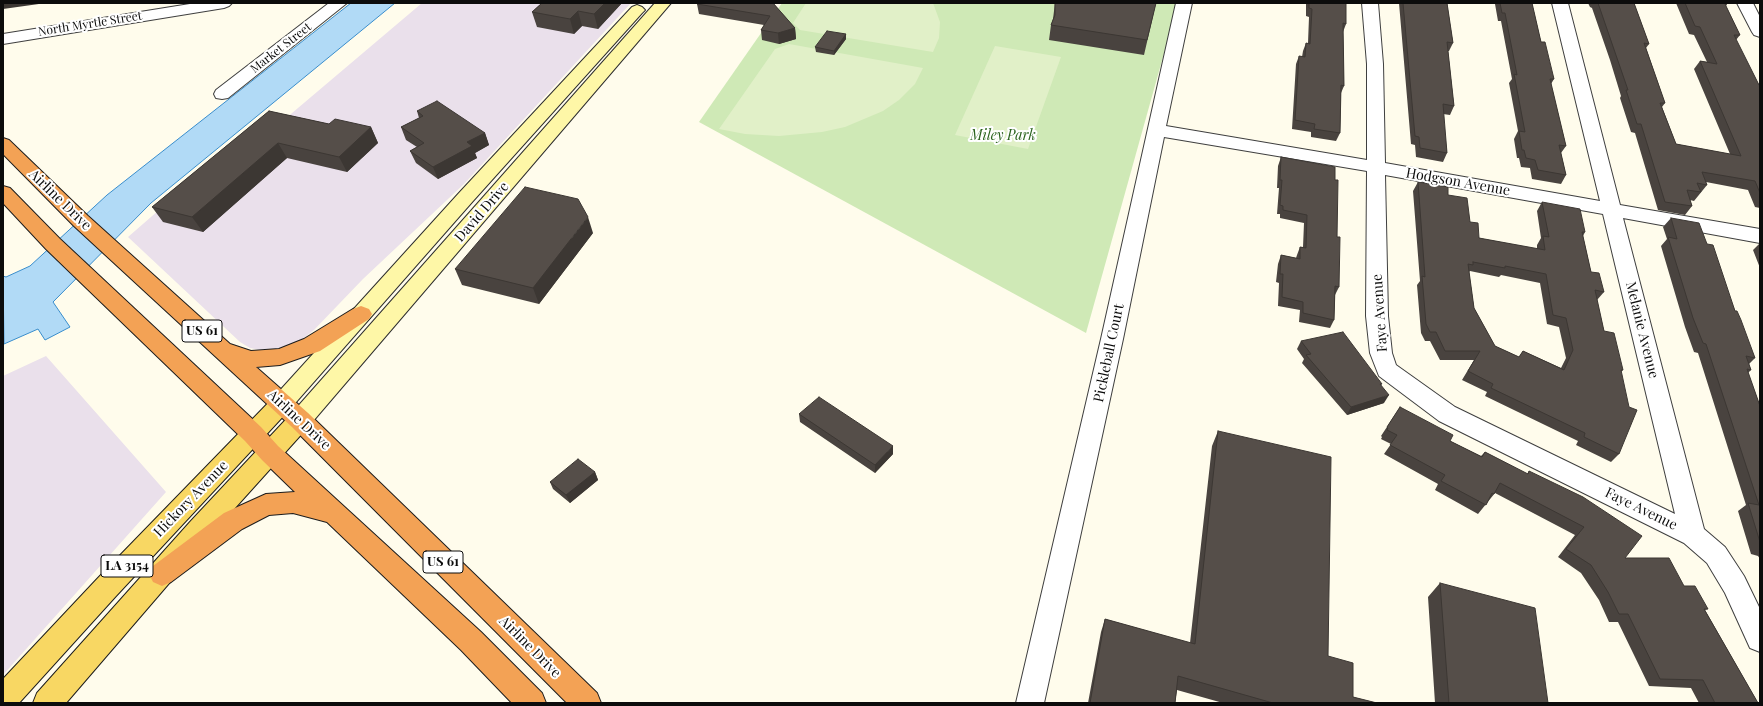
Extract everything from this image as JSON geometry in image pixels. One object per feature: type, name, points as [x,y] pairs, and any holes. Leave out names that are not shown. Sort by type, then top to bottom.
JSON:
[{"type":"highway","name":"Airline Drive","points":[[3,144],[81,221],[291,412],[587,703]]},
{"type":"highway","name":"US 61","points":[[3,192],[53,244],[253,434],[270,453],[471,642],[532,703]]},
{"type":"highway","points":[[224,351],[251,359],[280,357],[312,345],[361,314]]},
{"type":"highway","points":[[162,574],[233,521],[266,505],[293,502],[335,514]]},
{"type":"main road","name":"David Drive","points":[[291,412],[361,314],[644,3]]},
{"type":"main road","name":"David Drive","points":[[291,412],[663,3]]},
{"type":"main road","name":"Hickory Avenue","points":[[3,700],[107,587],[253,434],[291,412]]},
{"type":"main road","name":"Hickory Avenue","points":[[47,703],[270,453],[291,412]]},
{"type":"street","name":"North Myrtle Street","points":[[3,38],[224,3]]},
{"type":"street","name":"Market Street","points":[[222,94],[339,3]]},
{"type":"street","name":"Pickleball Court","points":[[1030,703],[1112,339],[1184,3]]},
{"type":"street","name":"Faye Avenue","points":[[1370,3],[1375,64],[1377,316],[1381,353],[1387,370],[1447,414],[1693,535]]},
{"type":"street","name":"Melanie Avenue","points":[[1560,3],[1693,535]]},
{"type":"street","points":[[1745,3],[1760,32]]},
{"type":"street","name":"Hodgson Avenue","points":[[1156,130],[1375,167],[1760,236]]},
{"type":"street","points":[[1693,535],[1716,555],[1720,561],[1735,585],[1760,639]]},
{"type":"shaded area","points":[[422,3],[631,3],[464,184],[363,279],[314,330],[300,341],[286,348],[265,351],[250,348],[240,342],[128,237],[267,116],[285,119]]},
{"type":"shaded area","points":[[46,356],[166,492],[3,675],[3,376]]},
{"type":"green space","name":"Miley Park","points":[[782,3],[1178,3],[1086,333],[699,122]]},
{"type":"green space","points":[[806,3],[933,3],[940,22],[939,38],[933,52],[800,30],[793,23]]},
{"type":"green space","points":[[789,44],[923,68],[915,84],[899,100],[883,111],[845,127],[822,132],[779,136],[745,134],[719,129],[775,49]]},
{"type":"green space","points":[[995,46],[1061,57],[1028,149],[955,135]]},
{"type":"water","points":[[351,3],[395,3],[151,203],[53,302],[70,327],[45,340],[38,329],[4,344],[3,276],[6,277],[30,266],[107,195]]},
{"type":"building","points":[[542,3],[605,3],[594,14],[578,11],[570,19],[532,12]]},
{"type":"building","points":[[773,3],[795,28],[778,33],[761,30],[770,16],[697,4]]},
{"type":"building","points":[[1055,3],[1156,3],[1147,40],[1051,25],[1055,15]]},
{"type":"building","points":[[1309,3],[1346,3],[1346,24],[1343,23],[1344,86],[1341,85],[1340,133],[1314,129],[1315,124],[1295,120],[1299,56],[1305,57],[1306,43],[1310,44],[1312,9],[1309,8]]},
{"type":"building","points":[[1403,3],[1447,3],[1453,43],[1447,42],[1454,106],[1443,104],[1447,153],[1420,148],[1419,137],[1415,136]]},
{"type":"building","points":[[1500,3],[1532,3],[1541,42],[1545,42],[1554,79],[1550,79],[1566,146],[1559,145],[1566,175],[1538,170],[1535,160],[1526,158],[1524,150],[1522,150],[1519,131],[1525,132],[1514,74],[1517,75],[1505,13],[1502,13]]},
{"type":"building","points":[[1598,3],[1634,3],[1649,44],[1644,43],[1665,103],[1660,103],[1676,144],[1741,156],[1700,61],[1717,64],[1700,27],[1695,26],[1685,3],[1727,4],[1725,4],[1740,35],[1734,35],[1760,85],[1760,193],[1755,181],[1702,172],[1707,185],[1697,183],[1701,192],[1687,190],[1692,206],[1665,202],[1641,124],[1637,124],[1626,90],[1628,90]]},
{"type":"building","points":[[827,31],[846,34],[834,51],[815,47]]},
{"type":"building","points":[[437,101],[485,133],[467,142],[472,146],[433,167],[410,151],[424,143],[401,127],[423,116],[417,111]]},
{"type":"building","points":[[269,111],[329,124],[335,119],[371,127],[339,157],[278,143],[192,217],[152,207]]},
{"type":"building","points":[[1281,157],[1335,167],[1335,180],[1338,180],[1337,237],[1340,237],[1339,287],[1335,286],[1334,320],[1303,313],[1303,302],[1282,297],[1283,274],[1280,274],[1281,255],[1300,259],[1300,247],[1306,248],[1307,215],[1283,210],[1283,206],[1280,205],[1282,180],[1280,180]]},
{"type":"building","points":[[1418,182],[1448,187],[1448,195],[1467,198],[1470,222],[1478,223],[1479,238],[1545,250],[1543,236],[1549,237],[1542,202],[1580,209],[1585,232],[1582,232],[1591,272],[1599,273],[1604,292],[1595,290],[1604,331],[1614,333],[1623,370],[1621,370],[1629,407],[1637,410],[1619,454],[1584,437],[1585,433],[1491,388],[1493,384],[1468,371],[1480,351],[1445,351],[1436,332],[1430,332],[1426,324],[1422,276],[1425,277]],"holes":[[[1473,262],[1505,268],[1505,266],[1546,274],[1553,315],[1566,318],[1573,350],[1564,370],[1523,351],[1519,357],[1495,346],[1474,308],[1468,264],[1473,265]]]},
{"type":"building","points":[[525,187],[578,199],[588,217],[533,288],[455,269]]},
{"type":"building","points":[[1671,218],[1699,223],[1707,244],[1713,245],[1735,311],[1737,311],[1741,320],[1755,358],[1746,356],[1751,370],[1747,369],[1760,406],[1760,542],[1748,503],[1759,505],[1706,344],[1703,343],[1693,318],[1668,237],[1677,239]]},
{"type":"building","points":[[1343,332],[1389,395],[1351,407],[1306,355],[1311,354],[1301,341]]},
{"type":"building","points":[[819,397],[893,446],[875,465],[799,414]]},
{"type":"building","points":[[1400,407],[1453,435],[1450,441],[1482,457],[1485,452],[1528,474],[1529,471],[1583,497],[1642,536],[1625,558],[1669,558],[1684,586],[1695,586],[1708,609],[1704,609],[1758,703],[1715,703],[1703,680],[1660,679],[1628,614],[1619,614],[1608,592],[1591,565],[1566,549],[1584,527],[1500,483],[1494,494],[1492,493],[1486,505],[1441,481],[1445,475],[1390,445],[1397,435],[1387,430],[1387,427]]},
{"type":"building","points":[[1218,431],[1331,457],[1328,656],[1353,663],[1353,697],[1377,703],[1273,703],[1178,676],[1175,703],[1090,703],[1105,619],[1195,644]]},
{"type":"building","points":[[578,459],[595,472],[566,495],[550,482]]},
{"type":"building","points":[[1440,583],[1535,608],[1548,703],[1449,703]]}]
